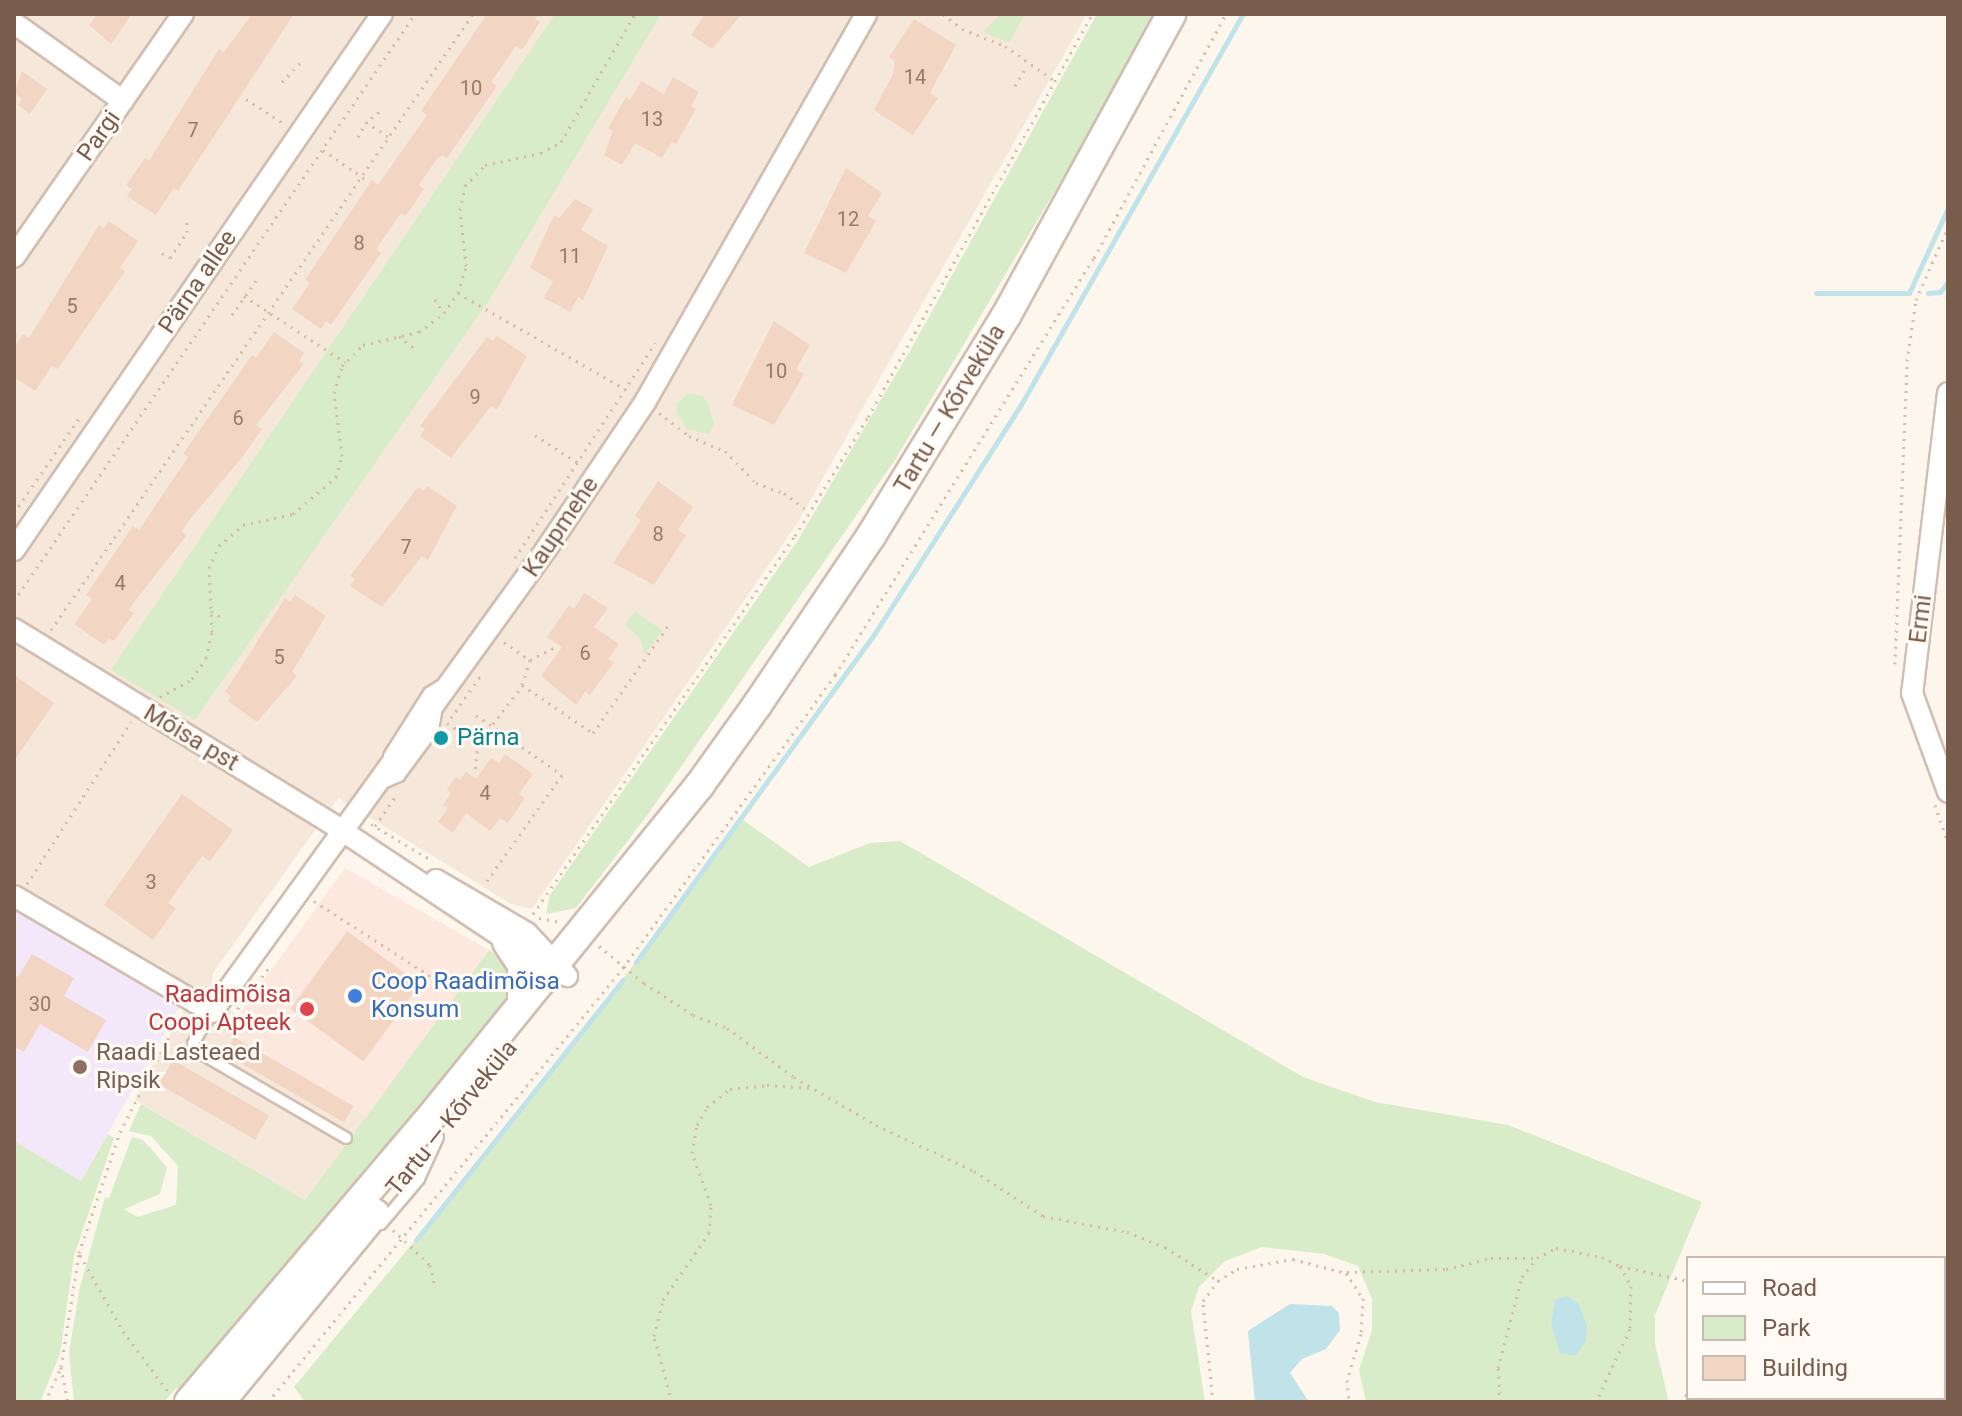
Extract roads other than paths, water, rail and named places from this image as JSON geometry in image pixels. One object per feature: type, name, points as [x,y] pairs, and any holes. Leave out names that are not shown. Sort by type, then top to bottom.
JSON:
[{"type":"main road","name":"Tartu — Kõrveküla","points":[[220,1402],[438,1137],[699,786],[920,459],[1060,223],[1171,14]]},
{"type":"main road","points":[[507,942],[522,965],[522,1003]]},
{"type":"main road","name":"Tartu — Kõrveküla","points":[[182,1401],[228,1355],[522,1003],[560,970]]},
{"type":"street","name":"Pargi","points":[[14,257],[183,14]]},
{"type":"street","name":"Pärna allee","points":[[14,550],[382,14]]},
{"type":"street","name":"Kaupmehe","points":[[212,1012],[439,700],[645,402],[866,14]]},
{"type":"street","points":[[14,23],[123,101]]},
{"type":"street","name":"Ermi","points":[[1948,393],[1912,693],[1948,792]]},
{"type":"street","name":"Mõisa pst","points":[[14,629],[344,832],[527,933],[560,970]]},
{"type":"street","name":"Mõisa pst","points":[[368,846],[507,942],[560,970]]},
{"type":"street","points":[[16,897],[212,1012]]},
{"type":"lane","points":[[379,784],[394,742],[407,723],[429,693],[458,673]]},
{"type":"lane","points":[[212,1012],[193,1044],[200,1053],[346,1138]]},
{"type":"lane","points":[[307,1293],[353,1256],[383,1222],[419,1179],[438,1137]]},
{"type":"water","points":[[1567,1296],[1579,1304],[1587,1326],[1586,1341],[1575,1356],[1560,1353],[1551,1324],[1555,1300]]},
{"type":"water","points":[[1290,1304],[1332,1306],[1339,1313],[1340,1330],[1326,1349],[1302,1359],[1290,1373],[1309,1402],[1255,1402],[1248,1331]]},
{"type":"waterway","points":[[636,962],[873,636],[1019,408],[1243,14]]},
{"type":"waterway","points":[[1816,293],[1909,293],[1948,208]]},
{"type":"waterway","points":[[1928,293],[1940,292],[1948,282]]},
{"type":"waterway","points":[[416,1240],[623,980]]},
{"type":"place","name":"Pärna","points":[[441,738]]},
{"type":"place","name":"Coop Raadimõisa Konsum","points":[[355,996]]},
{"type":"place","name":"Raadimõisa Coopi Apteek","points":[[307,1009]]},
{"type":"place","name":"Raadi Lasteaed Ripsik","points":[[80,1067]]}]
